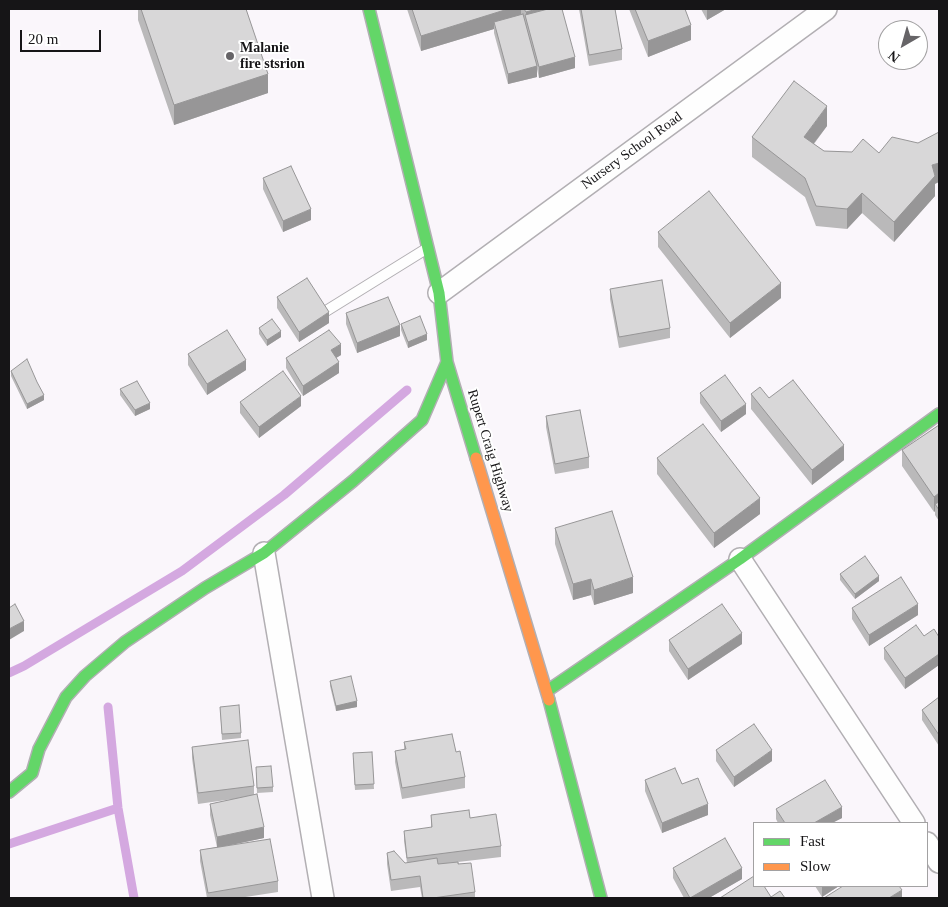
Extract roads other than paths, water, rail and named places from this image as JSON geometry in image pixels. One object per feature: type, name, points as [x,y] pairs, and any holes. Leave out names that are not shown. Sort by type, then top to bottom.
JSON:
[{"type":"street","name":"Rupert Craig Highway","points":[[369,9],[439,293],[447,362],[547,691],[602,898]]},
{"type":"street","name":"Nursery School Road","points":[[439,293],[826,9]]},
{"type":"street","points":[[9,792],[32,773],[39,749],[66,697],[86,676],[125,642],[205,588],[264,553],[352,481],[422,420],[447,362]]},
{"type":"street","points":[[547,691],[740,559],[939,414]]},
{"type":"street","points":[[264,553],[323,898]]},
{"type":"street","points":[[740,559],[913,822]]},
{"type":"street","points":[[928,845],[939,862]]},
{"type":"lane","points":[[326,311],[427,248]]},
{"type":"waterway","points":[[9,673],[24,666],[182,571],[284,495],[407,390]]},
{"type":"waterway","points":[[108,707],[118,808],[134,898]]},
{"type":"waterway","points":[[9,844],[118,808]]},
{"type":"place","name":"Malanie fire stsrion","points":[[230,56]]}]
